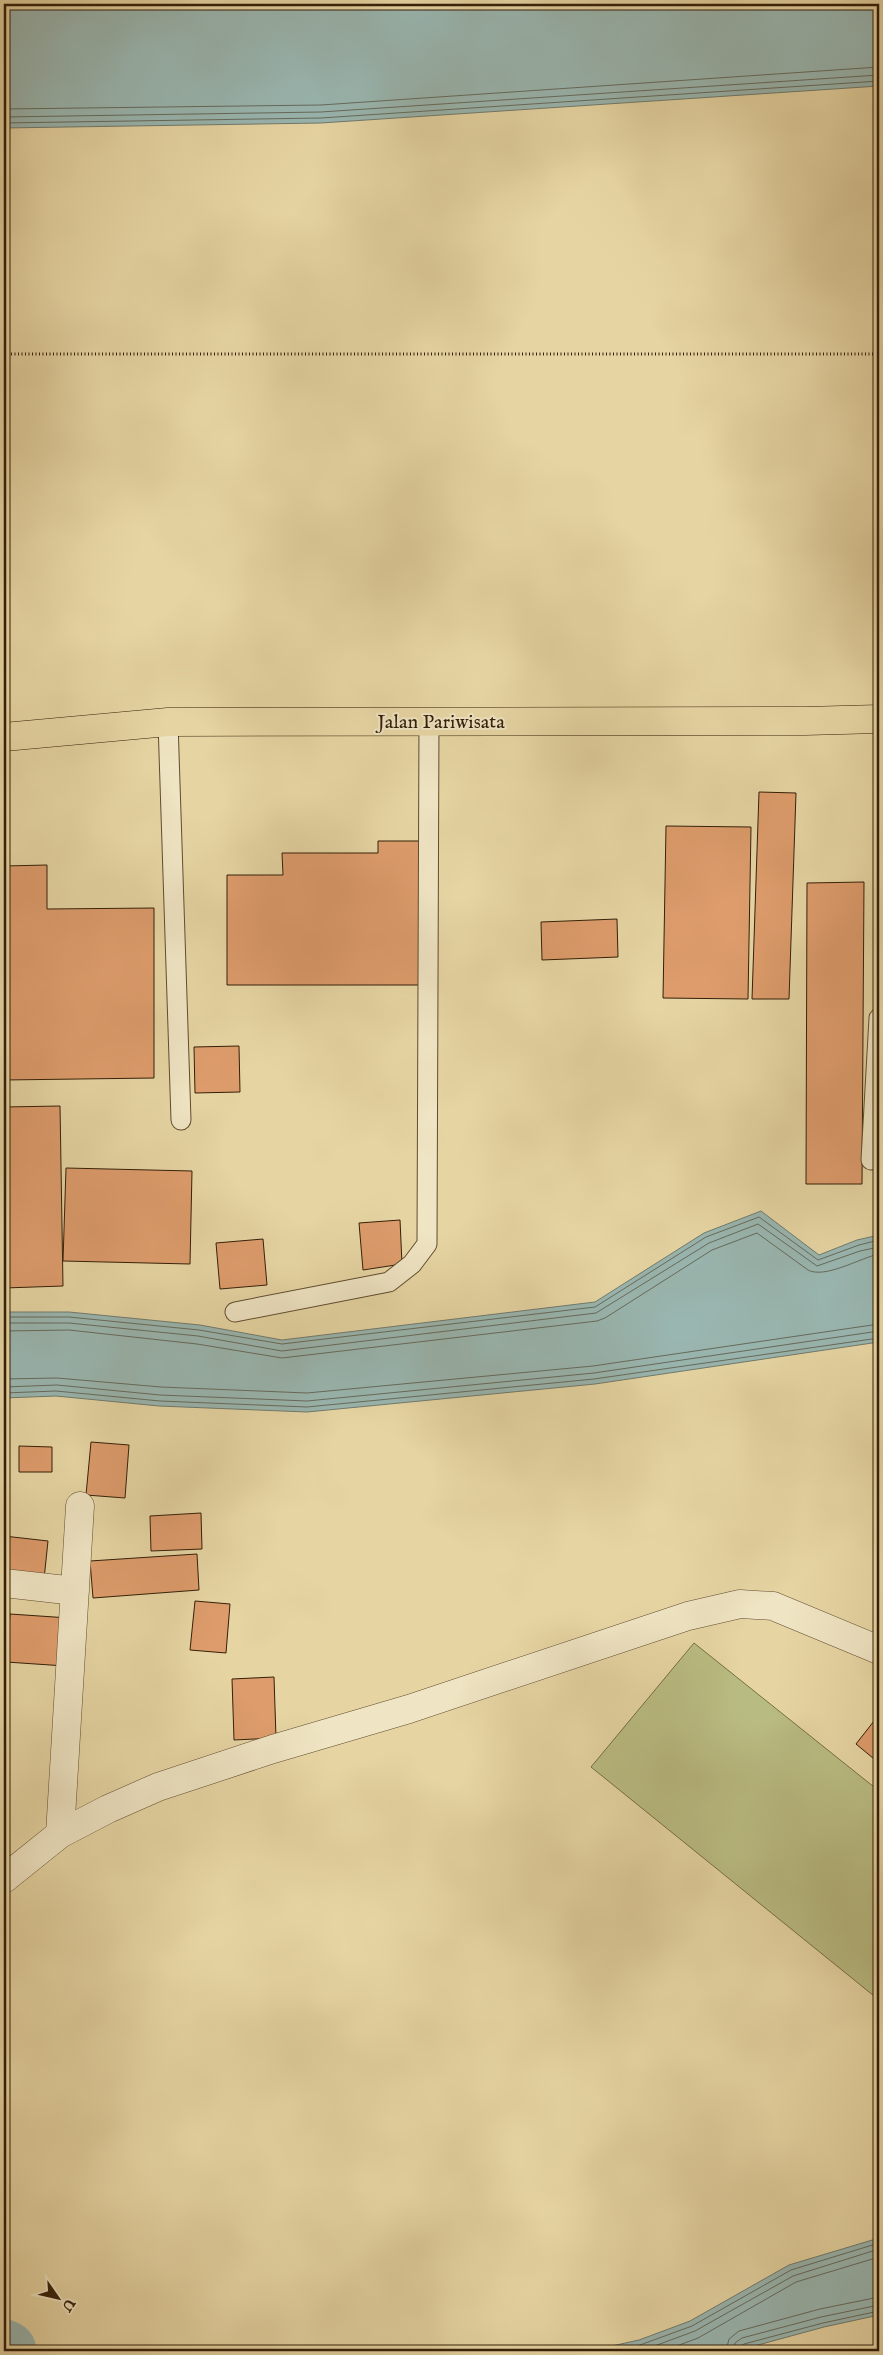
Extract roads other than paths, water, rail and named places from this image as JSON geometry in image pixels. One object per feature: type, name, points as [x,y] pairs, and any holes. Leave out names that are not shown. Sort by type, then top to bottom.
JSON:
[{"type":"main road","name":"Jalan Pariwisata","points":[[4,737],[168,722],[428,720],[805,721],[879,719]]},
{"type":"street","points":[[60,1834],[80,1506]]},
{"type":"street","points":[[4,1583],[75,1590]]},
{"type":"street","points":[[4,1879],[60,1834],[158,1787],[273,1749],[409,1709],[688,1616],[740,1604],[773,1606],[879,1650]]},
{"type":"lane","points":[[235,1312],[389,1282],[412,1264],[427,1244],[428,720]]},
{"type":"lane","points":[[168,722],[181,1120]]},
{"type":"lane","points":[[871,1160],[879,1018]]},
{"type":"water","points":[[4,4],[879,4],[879,86],[321,123],[4,128]]},
{"type":"water","points":[[761,1211],[819,1255],[857,1240],[879,1235],[879,1342],[595,1384],[307,1412],[159,1406],[56,1396],[4,1398],[4,1312],[69,1312],[200,1325],[282,1340],[595,1302],[704,1233]]},
{"type":"water","points":[[879,2238],[879,2315],[824,2327],[736,2351],[597,2351],[598,2349],[639,2340],[690,2321],[789,2265]]}]
